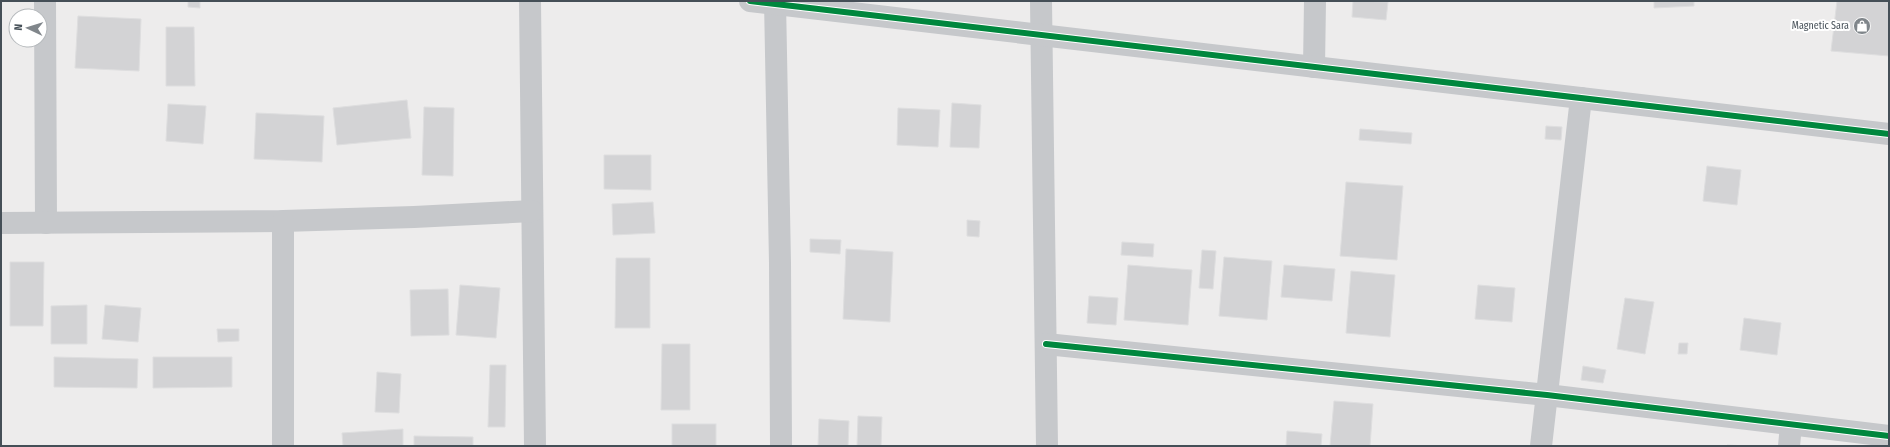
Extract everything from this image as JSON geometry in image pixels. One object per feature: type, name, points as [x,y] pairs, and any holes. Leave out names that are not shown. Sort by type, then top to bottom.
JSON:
[{"type":"street","points":[[45,1],[46,223]]},
{"type":"street","points":[[530,1],[535,446]]},
{"type":"street","points":[[750,1],[775,2],[1040,35],[1889,134]]},
{"type":"street","points":[[1040,1],[1047,446]]},
{"type":"street","points":[[1314,67],[1315,1]]},
{"type":"street","points":[[775,2],[782,446]]},
{"type":"street","points":[[1541,446],[1581,98]]},
{"type":"street","points":[[1,223],[283,221],[414,217],[532,211]]},
{"type":"street","points":[[283,221],[283,446]]},
{"type":"street","points":[[1046,344],[1547,395],[1889,436]]},
{"type":"street","points":[[1789,446],[1791,425]]},
{"type":"building","points":[[188,1],[200,1],[200,8],[188,7]]},
{"type":"building","points":[[1353,1],[1388,2],[1386,20],[1352,17]]},
{"type":"building","points":[[1654,1],[1694,1],[1694,6],[1654,8]]},
{"type":"building","name":"Magnetic Sara","points":[[1837,1],[1889,1],[1889,56],[1831,51]]},
{"type":"building","points":[[78,16],[141,19],[139,71],[75,68]]},
{"type":"building","points":[[166,27],[194,27],[195,86],[166,86]]},
{"type":"building","points":[[407,100],[411,138],[337,145],[333,108]]},
{"type":"building","points":[[952,103],[981,105],[979,148],[950,147]]},
{"type":"building","points":[[168,104],[206,106],[203,144],[166,141]]},
{"type":"building","points":[[424,107],[454,108],[453,176],[422,175]]},
{"type":"building","points":[[898,108],[940,110],[938,147],[897,145]]},
{"type":"building","points":[[256,113],[324,116],[322,162],[254,159]]},
{"type":"building","points":[[1546,126],[1562,127],[1561,140],[1545,139]]},
{"type":"building","points":[[1360,129],[1412,133],[1411,144],[1359,140]]},
{"type":"building","points":[[604,155],[651,155],[651,190],[604,189]]},
{"type":"building","points":[[1707,166],[1741,170],[1737,205],[1703,201]]},
{"type":"building","points":[[1346,182],[1403,186],[1397,260],[1340,256]]},
{"type":"building","points":[[653,202],[655,233],[613,235],[612,204]]},
{"type":"building","points":[[967,220],[980,221],[979,237],[967,236]]},
{"type":"building","points":[[810,239],[841,240],[840,254],[810,252]]},
{"type":"building","points":[[1122,242],[1154,244],[1153,257],[1121,255]]},
{"type":"building","points":[[846,249],[893,252],[890,322],[843,319]]},
{"type":"building","points":[[1202,250],[1216,251],[1213,289],[1199,288]]},
{"type":"building","points":[[1224,257],[1272,261],[1267,320],[1219,316]]},
{"type":"building","points":[[616,258],[650,258],[650,328],[615,328]]},
{"type":"building","points":[[10,262],[44,262],[43,326],[10,326]]},
{"type":"building","points":[[1128,265],[1192,270],[1188,325],[1124,320]]},
{"type":"building","points":[[1284,265],[1335,269],[1332,301],[1281,297]]},
{"type":"building","points":[[1351,271],[1395,275],[1390,337],[1346,333]]},
{"type":"building","points":[[460,285],[500,288],[496,338],[456,335]]},
{"type":"building","points":[[1478,285],[1515,288],[1512,322],[1475,319]]},
{"type":"building","points":[[448,289],[449,335],[411,336],[410,290]]},
{"type":"building","points":[[1089,296],[1118,298],[1116,325],[1087,323]]},
{"type":"building","points":[[1625,298],[1654,302],[1645,354],[1617,349]]},
{"type":"building","points":[[87,305],[87,344],[51,344],[51,306]]},
{"type":"building","points":[[105,305],[141,308],[138,342],[102,339]]},
{"type":"building","points":[[1744,318],[1781,323],[1777,355],[1740,350]]},
{"type":"building","points":[[217,329],[239,329],[239,341],[218,342]]},
{"type":"building","points":[[1679,343],[1688,343],[1687,354],[1678,354]]},
{"type":"building","points":[[662,344],[690,344],[690,410],[661,410]]},
{"type":"building","points":[[54,357],[138,359],[137,388],[54,387]]},
{"type":"building","points":[[153,357],[232,357],[232,387],[153,388]]},
{"type":"building","points":[[490,365],[506,365],[505,427],[488,427]]},
{"type":"building","points":[[1583,366],[1606,370],[1603,383],[1581,380]]},
{"type":"building","points":[[377,372],[401,374],[399,413],[375,412]]},
{"type":"building","points":[[1334,401],[1373,404],[1370,446],[1330,446]]},
{"type":"building","points":[[858,416],[882,417],[881,446],[857,446]]},
{"type":"building","points":[[819,419],[849,421],[848,446],[818,446]]},
{"type":"building","points":[[672,424],[716,424],[716,446],[672,446]]},
{"type":"building","points":[[403,429],[403,446],[343,446],[342,433]]},
{"type":"building","points":[[1287,431],[1322,434],[1321,446],[1286,446]]},
{"type":"building","points":[[414,436],[473,437],[473,446],[414,446]]},
{"type":"building","points":[[1727,445],[1748,446],[1727,446]]},
{"type":"cycle path","points":[[750,1],[1889,134]]},
{"type":"cycle path","points":[[1046,344],[1547,395],[1889,436]]},
{"type":"place","name":"Magnetic Sara","points":[[1862,26]]}]
